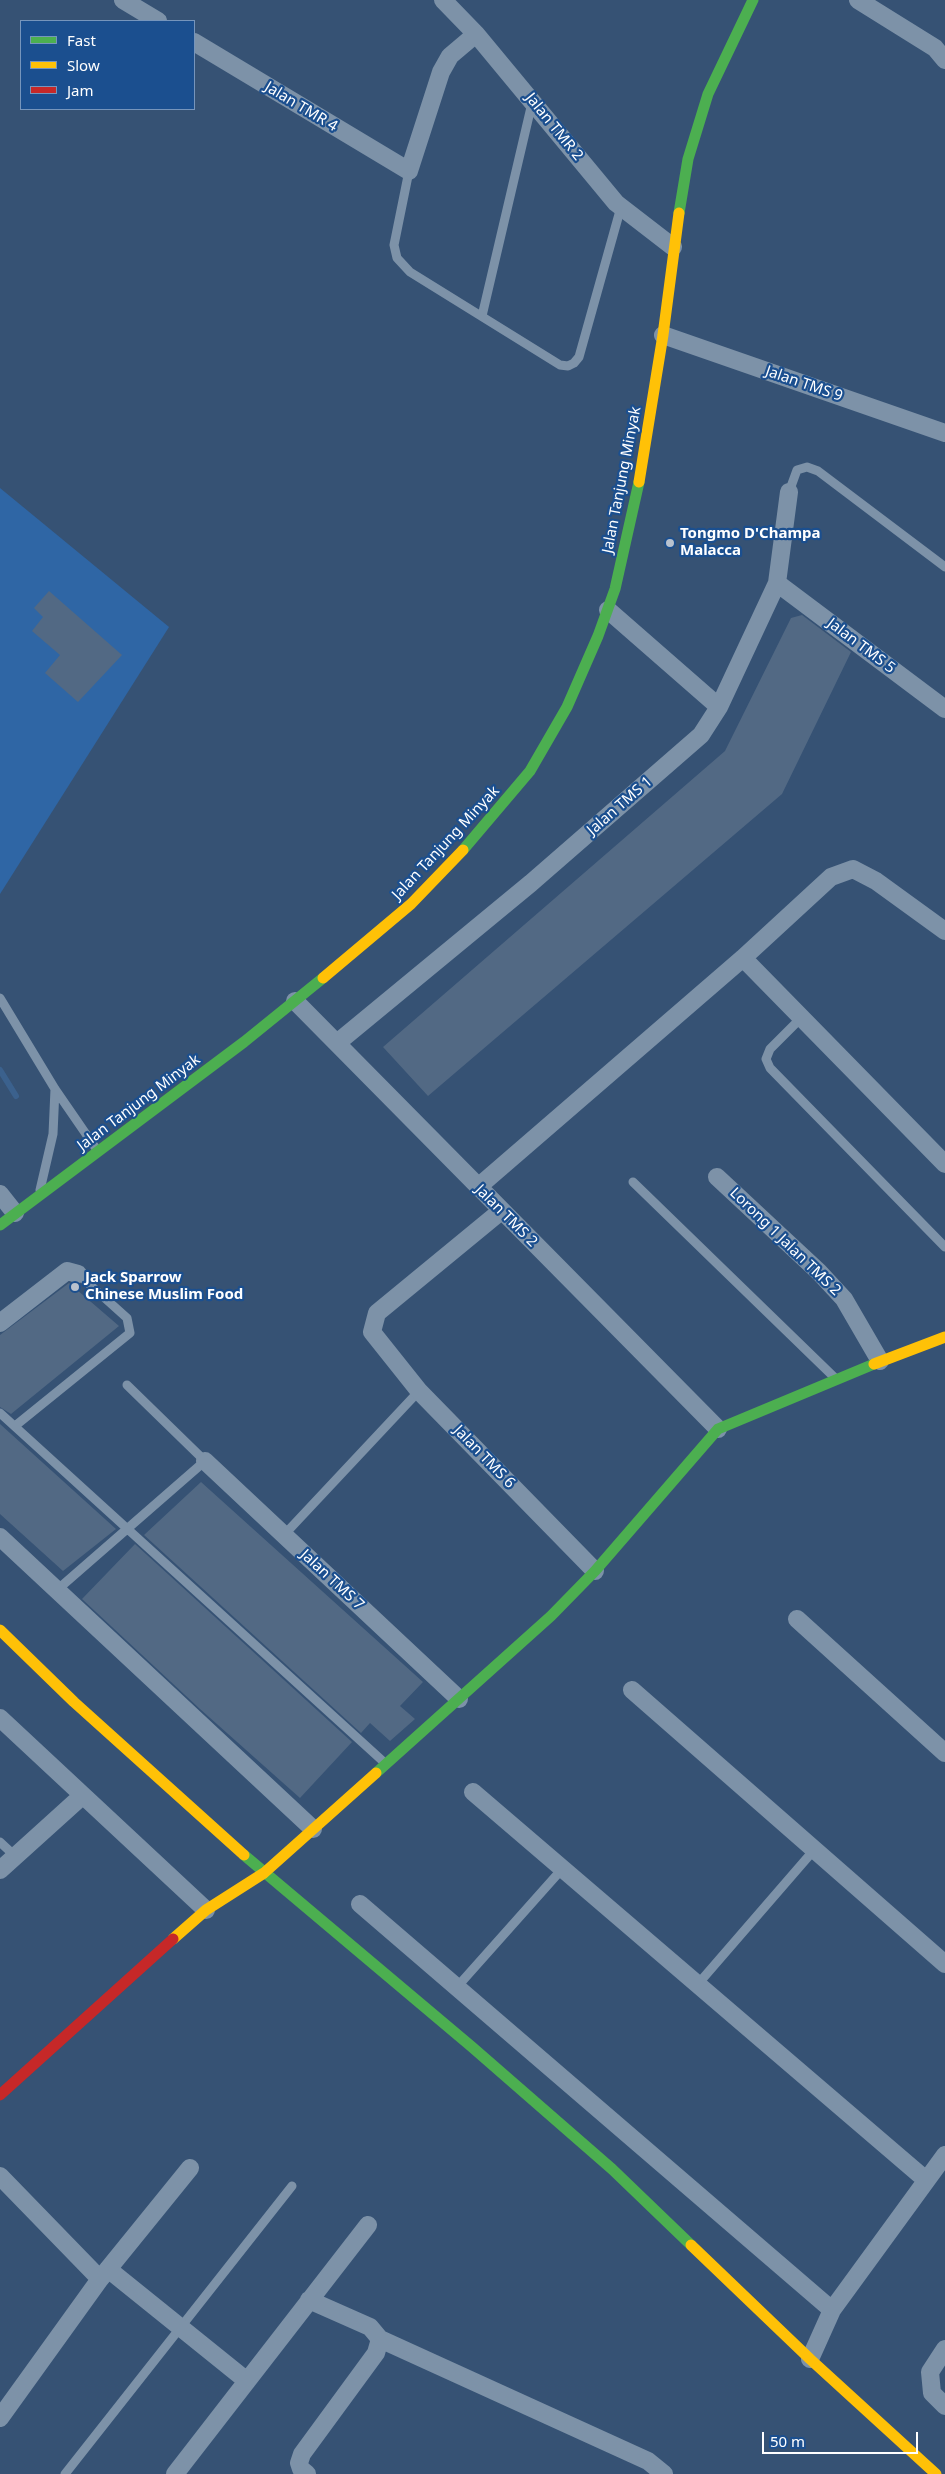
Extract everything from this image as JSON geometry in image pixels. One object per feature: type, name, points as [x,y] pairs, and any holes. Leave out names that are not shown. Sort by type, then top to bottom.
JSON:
[{"type":"street","name":"Jalan TMR 2","points":[[443,0],[476,34],[622,207],[673,247]]},
{"type":"street","name":"Jalan Tanjung Minyak","points":[[0,1226],[15,1213],[99,1153],[296,1001],[411,904],[478,836],[530,771],[567,707],[608,610],[615,588],[634,512],[662,335],[680,198],[698,123],[720,66],[753,0]]},
{"type":"street","points":[[858,0],[935,48],[945,60]]},
{"type":"street","points":[[130,2],[157,20]]},
{"type":"street","points":[[409,171],[441,72],[450,56],[476,34]]},
{"type":"street","name":"Jalan TMR 4","points":[[195,43],[409,171]]},
{"type":"street","name":"Jalan TMS 9","points":[[662,335],[945,433]]},
{"type":"street","name":"Jalan TMS 1","points":[[337,1043],[532,883],[701,735],[719,706],[777,583],[789,492]]},
{"type":"street","name":"Jalan TMS 5","points":[[777,583],[945,709]]},
{"type":"street","points":[[608,610],[719,706]]},
{"type":"street","points":[[478,1187],[743,958],[831,876],[853,869],[876,880],[945,931]]},
{"type":"street","points":[[743,958],[945,1164]]},
{"type":"street","name":"Jalan TMS 2","points":[[296,1001],[718,1429]]},
{"type":"street","name":"Lorong 1 Jalan TMS 2","points":[[717,1177],[819,1272],[844,1299],[880,1362]]},
{"type":"street","points":[[0,1194],[15,1213]]},
{"type":"street","name":"Jalan TMS 6","points":[[501,1211],[377,1313],[372,1332],[419,1390],[595,1571]]},
{"type":"street","points":[[0,1324],[66,1271],[78,1274]]},
{"type":"street","points":[[0,2095],[206,1910],[264,1873],[550,1616],[595,1571],[718,1429],[945,1337]]},
{"type":"street","name":"Jalan TMS 7","points":[[204,1461],[459,1699]]},
{"type":"street","points":[[0,1537],[313,1829]]},
{"type":"street","points":[[797,1619],[945,1753]]},
{"type":"street","points":[[0,1630],[74,1702],[264,1873],[472,2047],[612,2169],[810,2358],[936,2474]]},
{"type":"street","points":[[632,1690],[945,1964]]},
{"type":"street","points":[[0,1718],[206,1910]]},
{"type":"street","points":[[473,1792],[926,2180]]},
{"type":"street","points":[[0,1870],[82,1796]]},
{"type":"street","points":[[360,1904],[832,2310]]},
{"type":"street","points":[[810,2358],[832,2310],[945,2155]]},
{"type":"street","points":[[0,2418],[104,2274],[190,2168]]},
{"type":"street","points":[[0,2176],[104,2274],[180,2327],[247,2381]]},
{"type":"street","points":[[175,2474],[368,2225]]},
{"type":"street","points":[[309,2300],[370,2327],[380,2339],[640,2457],[664,2474]]},
{"type":"street","points":[[307,2474],[301,2469],[299,2463],[302,2454],[376,2353],[380,2339]]},
{"type":"street","points":[[945,2349],[930,2372],[932,2393],[945,2406]]},
{"type":"lane","points":[[482,316],[532,101]]},
{"type":"lane","points":[[409,171],[394,245],[397,258],[410,272],[560,365],[568,366],[579,357],[622,207]]},
{"type":"lane","points":[[789,492],[797,470],[808,467],[818,471],[945,567]]},
{"type":"lane","points":[[0,998],[55,1089],[99,1153]]},
{"type":"lane","points":[[802,1018],[770,1049],[766,1060],[770,1068],[945,1247]]},
{"type":"lane","points":[[39,1197],[52,1134],[55,1089]]},
{"type":"lane","points":[[633,1182],[836,1380]]},
{"type":"lane","points":[[15,1426],[130,1333],[127,1318],[78,1274]]},
{"type":"lane","points":[[57,1590],[204,1461],[127,1385]]},
{"type":"lane","points":[[284,1535],[419,1390]]},
{"type":"lane","points":[[0,1413],[386,1764]]},
{"type":"lane","points":[[0,1842],[15,1856]]},
{"type":"lane","points":[[698,1984],[814,1850]]},
{"type":"lane","points":[[457,1987],[563,1868]]},
{"type":"lane","points":[[65,2474],[292,2186]]},
{"type":"shaded area","points":[[0,488],[169,627],[0,894]]},
{"type":"building","points":[[49,591],[122,655],[78,702],[45,673],[60,655],[32,631],[43,617],[34,608]]},
{"type":"building","points":[[802,615],[851,652],[782,794],[428,1096],[383,1047],[725,751],[791,618]]},
{"type":"building","points":[[69,1283],[119,1326],[11,1414],[0,1407],[0,1335]]},
{"type":"building","points":[[0,1424],[116,1529],[63,1571],[0,1514]]},
{"type":"building","points":[[201,1482],[423,1682],[400,1706],[415,1719],[390,1741],[370,1723],[361,1733],[144,1535]]},
{"type":"building","points":[[135,1544],[352,1742],[300,1798],[200,1709],[82,1599]]},
{"type":"waterway","points":[[0,1070],[16,1096]]},
{"type":"traffic: fast","points":[[679,213],[688,159],[708,94],[753,0]]},
{"type":"traffic: fast","points":[[463,850],[530,771],[567,707],[598,636],[615,589],[639,482]]},
{"type":"traffic: fast","points":[[0,1225],[244,1042],[323,978]]},
{"type":"traffic: fast","points":[[376,1773],[551,1616],[595,1571],[718,1429],[874,1364]]},
{"type":"traffic: fast","points":[[244,1855],[472,2047],[612,2169],[691,2245]]},
{"type":"traffic: slow","points":[[639,482],[663,335],[679,213]]},
{"type":"traffic: slow","points":[[323,978],[411,904],[463,850]]},
{"type":"traffic: slow","points":[[874,1364],[945,1337]]},
{"type":"traffic: slow","points":[[0,1630],[74,1702],[244,1855]]},
{"type":"traffic: slow","points":[[173,1939],[206,1910],[264,1873],[376,1773]]},
{"type":"traffic: slow","points":[[691,2245],[810,2359],[936,2474]]},
{"type":"traffic: jam","points":[[0,2095],[173,1939]]},
{"type":"place","name":"Tongmo D'Champa Malacca","points":[[670,543]]},
{"type":"place","name":"Jack Sparrow Chinese Muslim Food","points":[[75,1287]]}]
